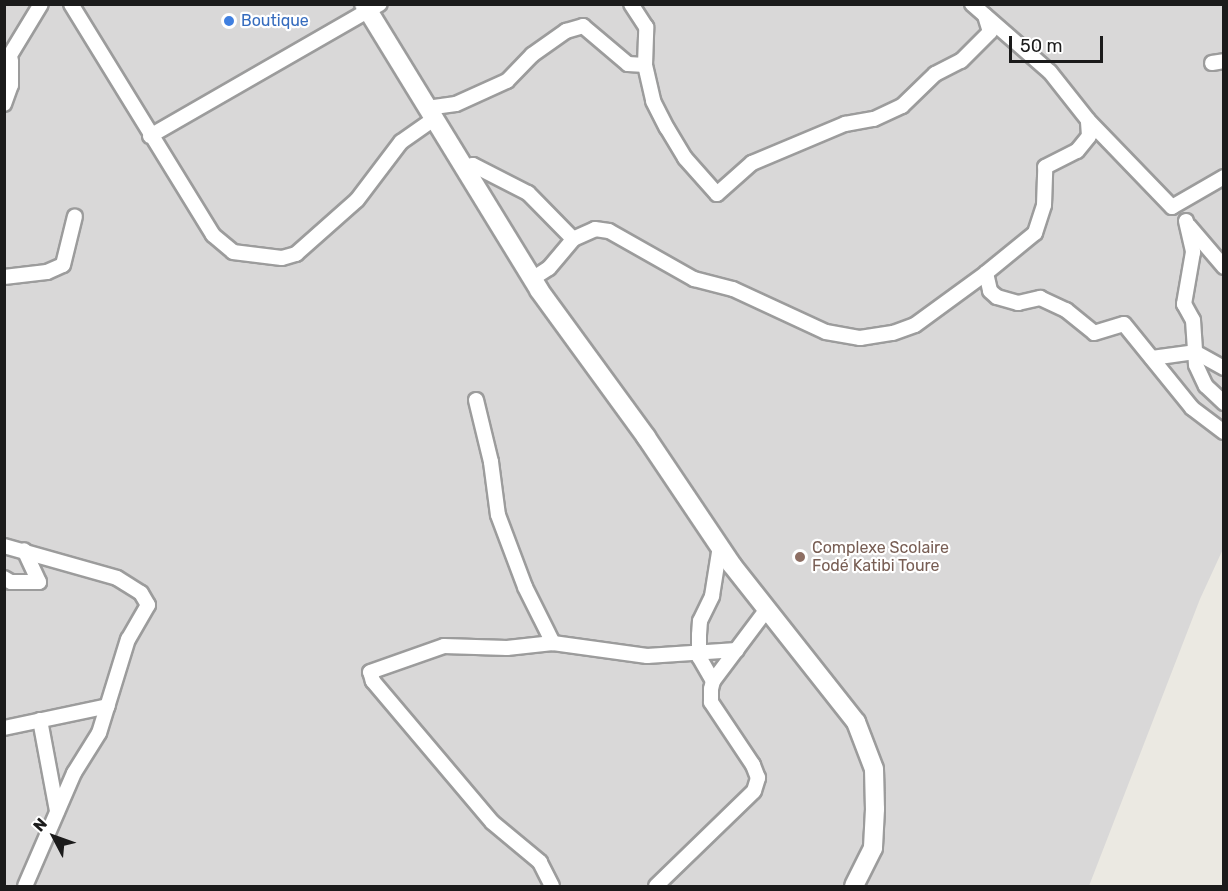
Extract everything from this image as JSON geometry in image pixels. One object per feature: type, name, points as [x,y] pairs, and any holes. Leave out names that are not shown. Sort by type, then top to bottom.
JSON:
[{"type":"street","points":[[4,104],[11,85],[8,62],[40,4]]},
{"type":"street","points":[[631,4],[646,27],[645,65],[653,101],[686,159],[717,194],[752,163],[845,124],[873,119],[902,106],[935,74],[961,61],[990,32],[985,16]]},
{"type":"street","points":[[972,4],[1050,72],[1088,120],[1186,221],[1224,267]]},
{"type":"street","points":[[72,5],[150,136],[213,235],[233,252],[282,258],[296,254],[357,200],[400,142],[430,113],[507,81],[532,55],[566,31],[583,26],[628,64],[645,65]]},
{"type":"street","points":[[150,136],[371,7],[430,113],[532,279],[720,546],[856,722],[874,769],[873,848],[854,886]]},
{"type":"street","points":[[532,279],[549,268],[573,239],[595,229],[609,231],[694,279],[733,289],[826,332],[861,339],[893,333],[915,325],[986,273],[1035,233],[1044,205],[1045,167],[1077,151],[1089,136],[1088,120]]},
{"type":"street","points":[[463,167],[473,165],[528,193],[573,239]]},
{"type":"street","points":[[1172,207],[1224,177]]},
{"type":"street","points":[[4,277],[46,272],[63,265],[75,216]]},
{"type":"street","points":[[1186,221],[1193,252],[1184,304],[1193,320],[1195,352],[1206,386],[1224,403]]},
{"type":"street","points":[[986,273],[990,291],[997,297],[1018,303],[1040,298],[1066,310],[1094,333],[1124,324],[1192,408],[1224,432]]},
{"type":"street","points":[[1152,358],[1195,352],[1224,368]]},
{"type":"street","points":[[476,400],[491,462],[498,514],[525,587],[553,643]]},
{"type":"street","points":[[4,546],[24,550],[59,564],[99,571],[147,597],[144,614],[128,639],[99,733],[74,773],[25,886]]},
{"type":"street","points":[[713,681],[702,667],[699,650],[700,621],[712,596],[720,546]]},
{"type":"street","points":[[4,578],[11,582],[39,582],[24,550]]},
{"type":"street","points":[[656,886],[742,804],[758,778],[744,745],[711,702],[713,681],[767,609]]},
{"type":"street","points":[[552,886],[540,862],[492,822],[373,681],[370,672],[444,646],[507,648],[553,643],[647,657],[699,650],[737,650]]},
{"type":"street","points":[[4,728],[108,706]]},
{"type":"street","points":[[40,720],[57,811]]},
{"type":"shaded area","points":[[5,5],[1223,5],[1223,549],[1200,599],[1089,886],[5,886]]},
{"type":"place","name":"Boutique","points":[[229,21]]},
{"type":"place","name":"Complexe Scolaire Fodé Katibi Toure","points":[[800,557]]}]
